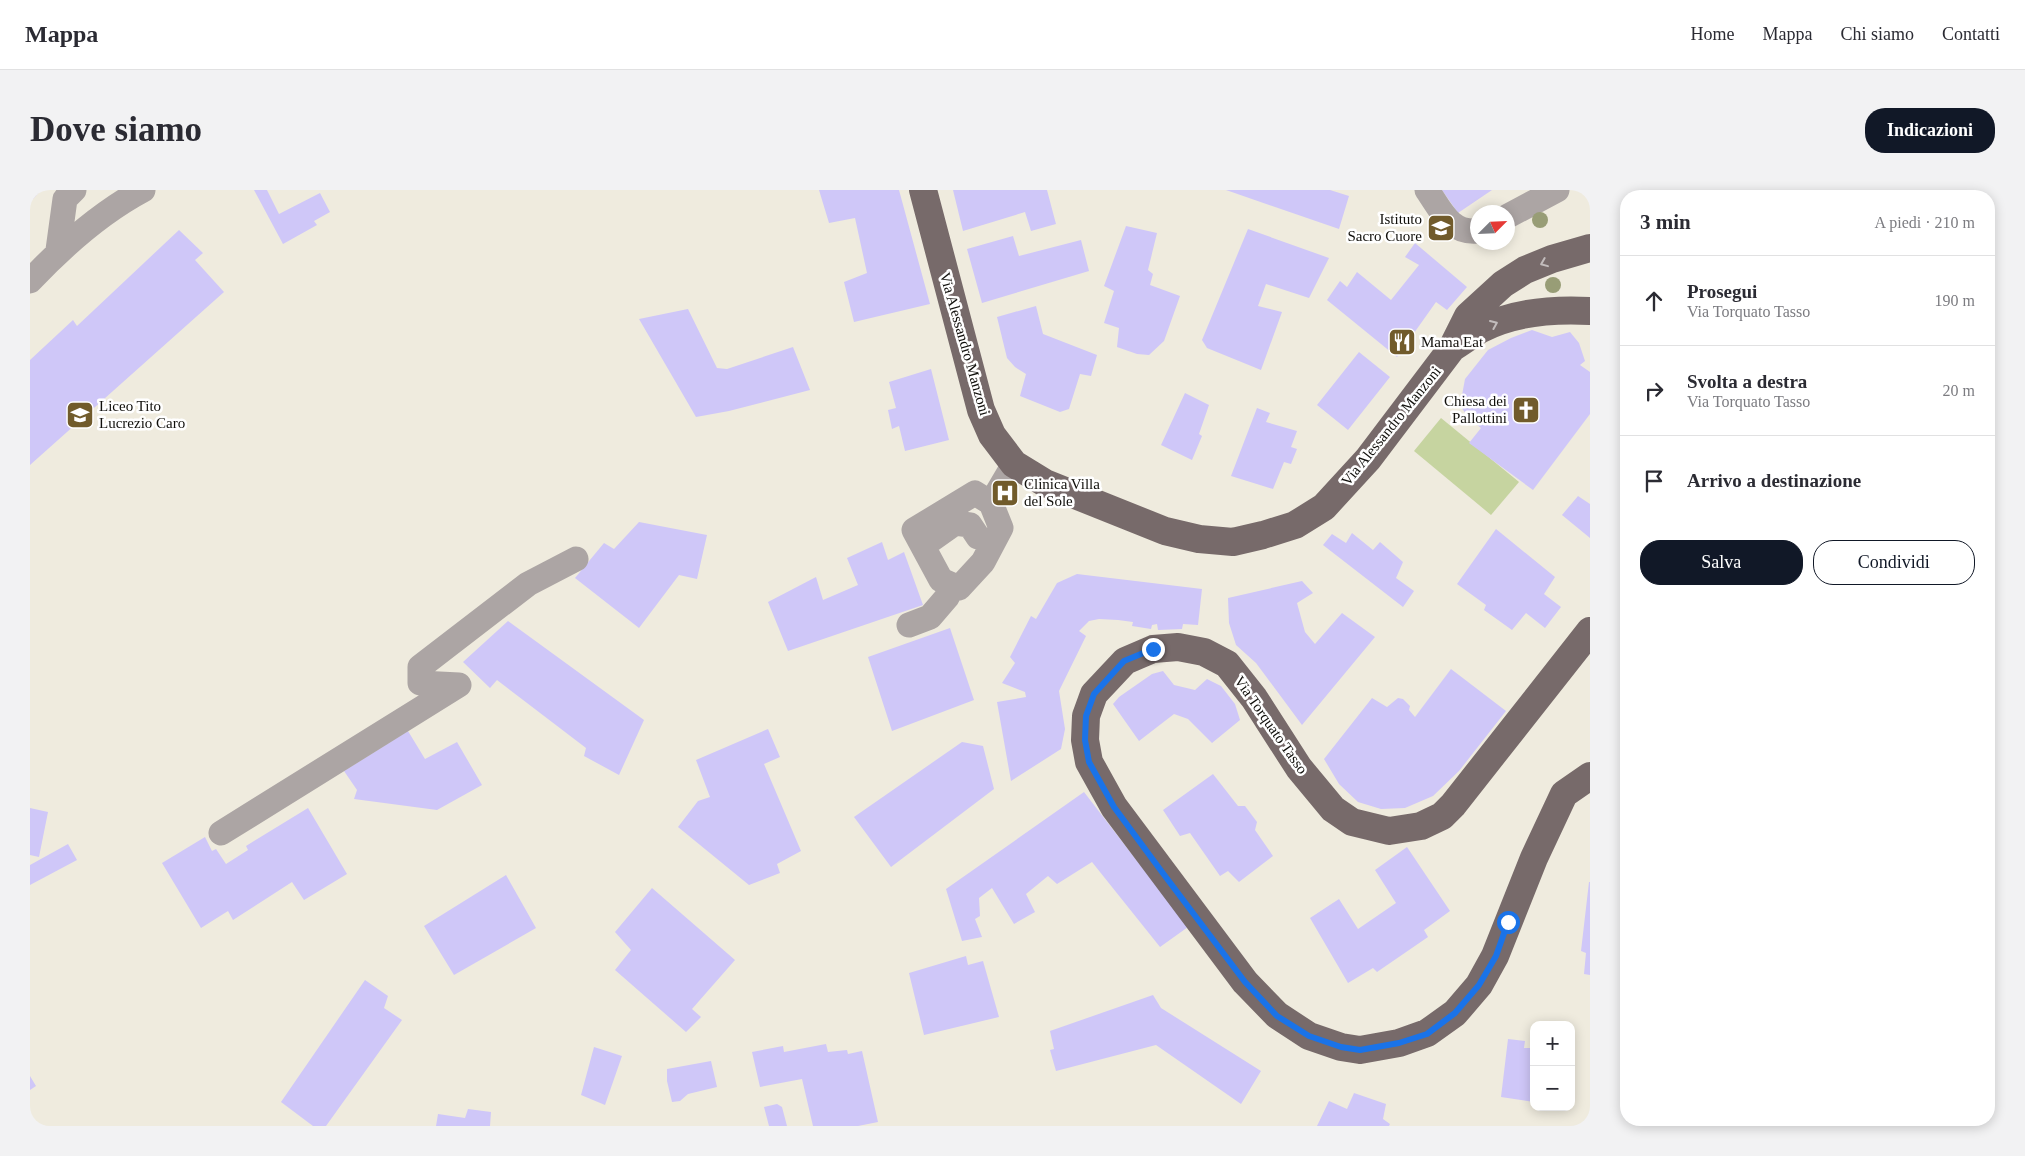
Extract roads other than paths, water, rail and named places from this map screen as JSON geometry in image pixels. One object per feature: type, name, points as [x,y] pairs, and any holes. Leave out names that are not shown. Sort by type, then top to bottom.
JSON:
[{"type":"main road","name":"Via Alessandro Manzoni","points":[[923,190],[982,410],[992,435],[1014,464],[1045,483],[1165,531],[1198,540],[1233,542],[1263,535],[1295,525],[1324,507],[1368,459],[1452,348],[1468,316],[1503,284],[1525,270],[1552,259],[1590,248]]},
{"type":"main road","name":"Via Alessandro Manzoni","points":[[1452,348],[1481,329],[1507,318],[1567,310],[1590,311]]},
{"type":"main road","name":"Via Torquato Tasso","points":[[1590,632],[1453,805],[1442,816],[1421,826],[1389,831],[1352,822],[1333,809],[1299,768],[1254,698],[1227,664],[1204,652],[1178,647],[1153,649],[1124,661],[1094,694],[1086,716],[1085,740],[1089,762],[1114,807],[1245,982],[1277,1016],[1309,1036],[1341,1047],[1360,1050],[1399,1043],[1427,1034],[1455,1013],[1479,985],[1496,956],[1534,858],[1564,794],[1590,776]]},
{"type":"street","points":[[58,250],[65,199],[74,190]]},
{"type":"street","points":[[30,280],[58,250],[95,221],[143,190]]},
{"type":"street","points":[[1427,190],[1453,226],[1470,232]]},
{"type":"street","points":[[1515,212],[1557,190]]},
{"type":"street","points":[[991,503],[1014,464]]},
{"type":"street","points":[[975,493],[991,503],[1001,528],[983,562],[959,588],[941,580],[914,530],[975,493]]},
{"type":"street","points":[[922,545],[955,523],[970,525],[978,537]]},
{"type":"street","points":[[221,833],[458,685],[420,683],[420,667],[528,584],[576,559]]},
{"type":"street","points":[[909,625],[930,617],[948,596]]},
{"type":"place","name":"Istituto Sacro Cuore","points":[[1441,228]]},
{"type":"place","name":"Mama Eat","points":[[1402,342]]},
{"type":"place","name":"Chiesa dei Pallottini","points":[[1526,410]]},
{"type":"place","name":"Liceo Tito Lucrezio Caro","points":[[80,415]]},
{"type":"place","name":"Clinica Villa del Sole","points":[[1005,493]]}]
